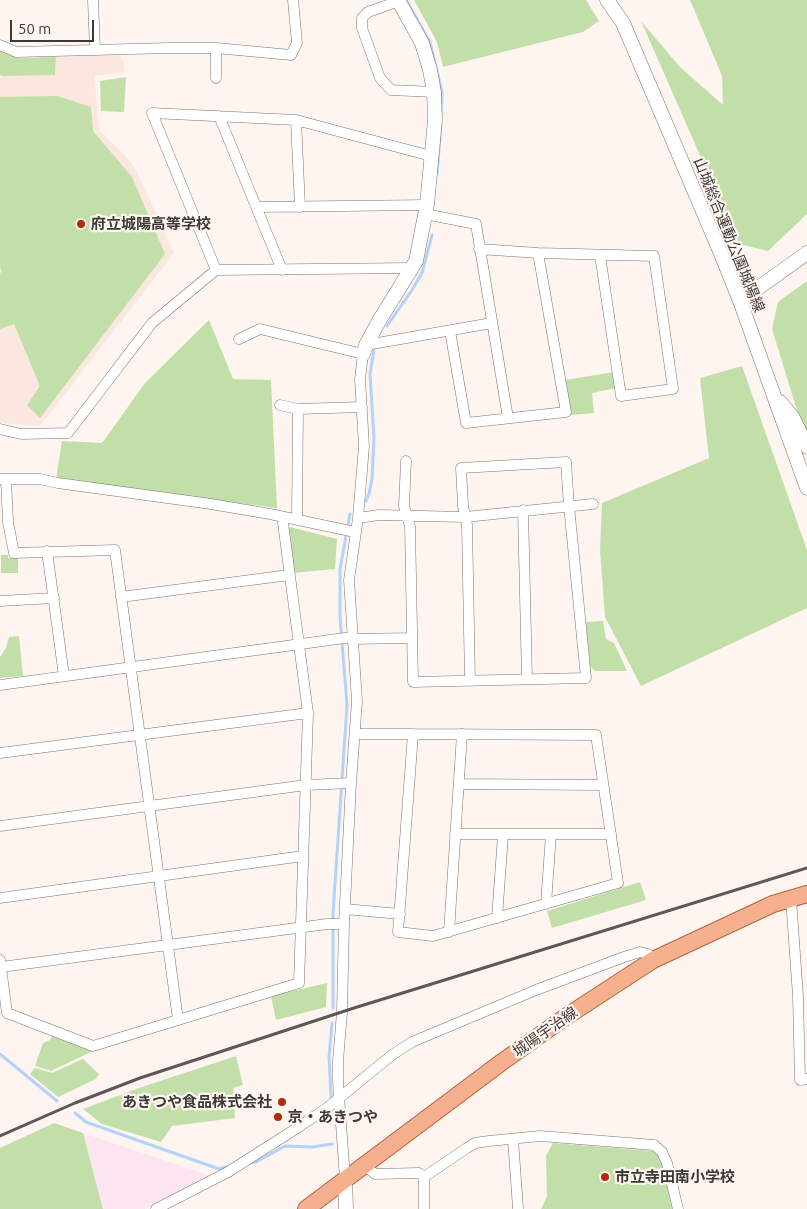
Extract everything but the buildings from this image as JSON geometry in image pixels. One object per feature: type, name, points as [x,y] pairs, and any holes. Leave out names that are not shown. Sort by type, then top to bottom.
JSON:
[{"type":"main road","points":[[364,350],[416,261],[426,209],[435,120],[434,92],[422,43],[398,0]]},
{"type":"main road","name":"山城総合運動公園城陽線","points":[[607,0],[623,23],[740,301],[807,488]]},
{"type":"main road","points":[[740,301],[807,253]]},
{"type":"main road","points":[[773,394],[793,418],[807,446]]},
{"type":"main road","name":"城陽宇治線","points":[[306,1209],[518,1051],[653,960],[773,904],[807,894]]},
{"type":"main road","points":[[345,1179],[346,1209]]},
{"type":"street","points":[[93,0],[95,50]]},
{"type":"street","points":[[0,45],[16,52],[216,48],[291,55],[297,43],[293,0]]},
{"type":"street","points":[[398,0],[368,12],[362,18],[362,28],[380,78],[391,90],[434,92]]},
{"type":"street","points":[[216,48],[216,78]]},
{"type":"street","points":[[216,270],[152,113],[296,120],[431,156]]},
{"type":"street","points":[[219,116],[282,270]]},
{"type":"street","points":[[296,120],[300,207]]},
{"type":"street","points":[[256,207],[426,209],[476,224],[508,418]]},
{"type":"street","points":[[480,249],[538,253],[654,256],[673,389],[621,396],[600,255]]},
{"type":"street","points":[[450,331],[466,424],[566,412],[538,253]]},
{"type":"street","points":[[0,429],[21,434],[68,433],[152,323],[216,270],[412,268]]},
{"type":"street","points":[[239,339],[260,329],[364,350],[492,323]]},
{"type":"street","points":[[345,1179],[338,1060],[342,1012],[336,924],[345,909],[348,783],[355,734],[357,701],[347,638],[350,580],[349,531],[358,518],[364,446],[360,379],[364,350]]},
{"type":"street","points":[[280,405],[298,409],[362,407]]},
{"type":"street","points":[[297,519],[298,409]]},
{"type":"street","points":[[406,461],[404,506],[410,526],[413,682],[470,681],[527,679],[586,678],[566,462],[461,468],[463,506],[467,524],[470,681]]},
{"type":"street","points":[[178,1020],[115,550],[14,553],[3,479],[40,479],[211,504],[297,519],[349,531]]},
{"type":"street","points":[[358,518],[379,515],[465,517],[593,504]]},
{"type":"street","points":[[522,510],[527,679]]},
{"type":"street","points":[[282,524],[308,713],[304,856],[301,927],[299,983],[93,1046],[7,1013],[0,964],[168,945],[301,927],[336,924]]},
{"type":"street","points":[[47,551],[64,676]]},
{"type":"street","points":[[121,597],[289,574]]},
{"type":"street","points":[[0,601],[54,598]]},
{"type":"street","points":[[0,685],[347,638],[411,638]]},
{"type":"street","points":[[0,753],[308,713]]},
{"type":"street","points":[[355,734],[413,734],[462,734],[596,735],[618,883],[432,936],[398,932],[413,734]]},
{"type":"street","points":[[449,932],[462,734]]},
{"type":"street","points":[[0,826],[306,786],[348,783]]},
{"type":"street","points":[[459,784],[603,785]]},
{"type":"street","points":[[455,834],[611,834]]},
{"type":"street","points":[[497,918],[503,834]]},
{"type":"street","points":[[546,904],[551,834]]},
{"type":"street","points":[[0,898],[304,856]]},
{"type":"street","points":[[791,899],[798,996],[800,1080],[807,1079]]},
{"type":"street","points":[[345,909],[400,914]]},
{"type":"street","points":[[156,1209],[228,1172],[327,1108],[392,1055],[429,1035],[536,990],[624,957],[640,952],[648,954],[653,960]]},
{"type":"street","points":[[424,1177],[475,1143],[552,1137],[654,1145],[662,1152],[667,1163],[678,1209]]},
{"type":"street","points":[[513,1139],[518,1208]]},
{"type":"street","points":[[364,1165],[375,1174],[419,1173],[424,1177]]},
{"type":"street","points":[[424,1177],[424,1209]]},
{"type":"shaded area","name":"府立城陽高等学校","points":[[118,53],[124,62],[124,72],[95,76],[100,131],[126,156],[136,170],[174,253],[40,426],[0,423],[0,75],[55,75],[56,57]]},
{"type":"shaded area","points":[[83,1133],[211,1176],[145,1209],[103,1209]]},
{"type":"green space","points":[[414,0],[586,0],[599,21],[583,32],[443,67],[437,42]]},
{"type":"green space","points":[[690,0],[807,0],[807,214],[768,251],[739,244],[641,21],[680,67],[723,105],[722,76]]},
{"type":"green space","points":[[0,50],[17,58],[56,57],[55,75],[0,75]]},
{"type":"green space","points":[[126,77],[124,112],[101,111],[100,81]]},
{"type":"green space","name":"府立城陽高等学校","points":[[57,96],[91,107],[93,131],[132,177],[165,254],[40,418],[27,405],[40,386],[14,324],[0,329],[0,273],[2,272],[0,267],[0,97]]},
{"type":"green space","points":[[807,281],[807,443],[772,329],[778,302]]},
{"type":"green space","points":[[209,320],[233,379],[271,380],[277,508],[56,479],[62,441],[102,443],[145,383]]},
{"type":"green space","points":[[742,366],[807,550],[807,608],[641,686],[605,617],[600,550],[602,503],[709,458],[700,378]]},
{"type":"green space","points":[[614,372],[616,388],[592,393],[594,413],[571,415],[565,380]]},
{"type":"green space","points":[[286,526],[337,539],[335,569],[292,573]]},
{"type":"green space","points":[[1,555],[8,555],[8,558],[18,557],[18,573],[1,573]]},
{"type":"green space","points":[[603,621],[606,639],[614,643],[627,671],[595,671],[590,666],[586,622]]},
{"type":"green space","points":[[19,636],[23,676],[0,678],[0,657],[6,648],[9,637]]},
{"type":"green space","points":[[640,882],[646,900],[552,928],[547,911]]},
{"type":"green space","points":[[327,983],[326,1007],[276,1020],[271,996]]},
{"type":"green space","points":[[52,1036],[93,1051],[51,1071],[35,1066],[43,1043],[50,1040]]},
{"type":"green space","points":[[236,1056],[243,1085],[233,1088],[235,1118],[172,1126],[161,1142],[102,1124],[83,1109],[139,1088]]},
{"type":"green space","points":[[83,1059],[99,1074],[96,1079],[58,1097],[30,1074],[35,1068],[52,1073]]},
{"type":"green space","points":[[54,1123],[83,1133],[103,1209],[0,1209],[0,1148]]},
{"type":"green space","name":"市立寺田南小学校","points":[[553,1143],[654,1151],[659,1155],[662,1163],[672,1209],[541,1209],[547,1196],[546,1156]]},
{"type":"waterway","points":[[406,0],[430,42],[442,92],[441,114]]},
{"type":"waterway","points":[[437,174],[441,125]]},
{"type":"waterway","points":[[387,326],[422,273],[432,235]]},
{"type":"waterway","points":[[366,501],[372,478],[374,438],[370,374],[374,350]]},
{"type":"waterway","points":[[333,1008],[333,913],[347,705],[340,617],[340,569],[350,514]]},
{"type":"waterway","points":[[331,1097],[329,1057],[332,1023]]},
{"type":"waterway","points":[[0,1054],[57,1101]]},
{"type":"waterway","points":[[75,1113],[86,1122],[219,1169],[230,1166]]},
{"type":"waterway","points":[[248,1163],[256,1162],[285,1146],[312,1147],[332,1144]]},
{"type":"railway","points":[[0,1136],[75,1103],[140,1078],[354,1008],[807,868]]},
{"type":"place","name":"府立城陽高等学校","points":[[81,224]]},
{"type":"place","name":"あきつや食品株式会社","points":[[282,1102]]},
{"type":"place","name":"京・あきつや","points":[[278,1117]]},
{"type":"place","name":"市立寺田南小学校","points":[[605,1177]]}]
